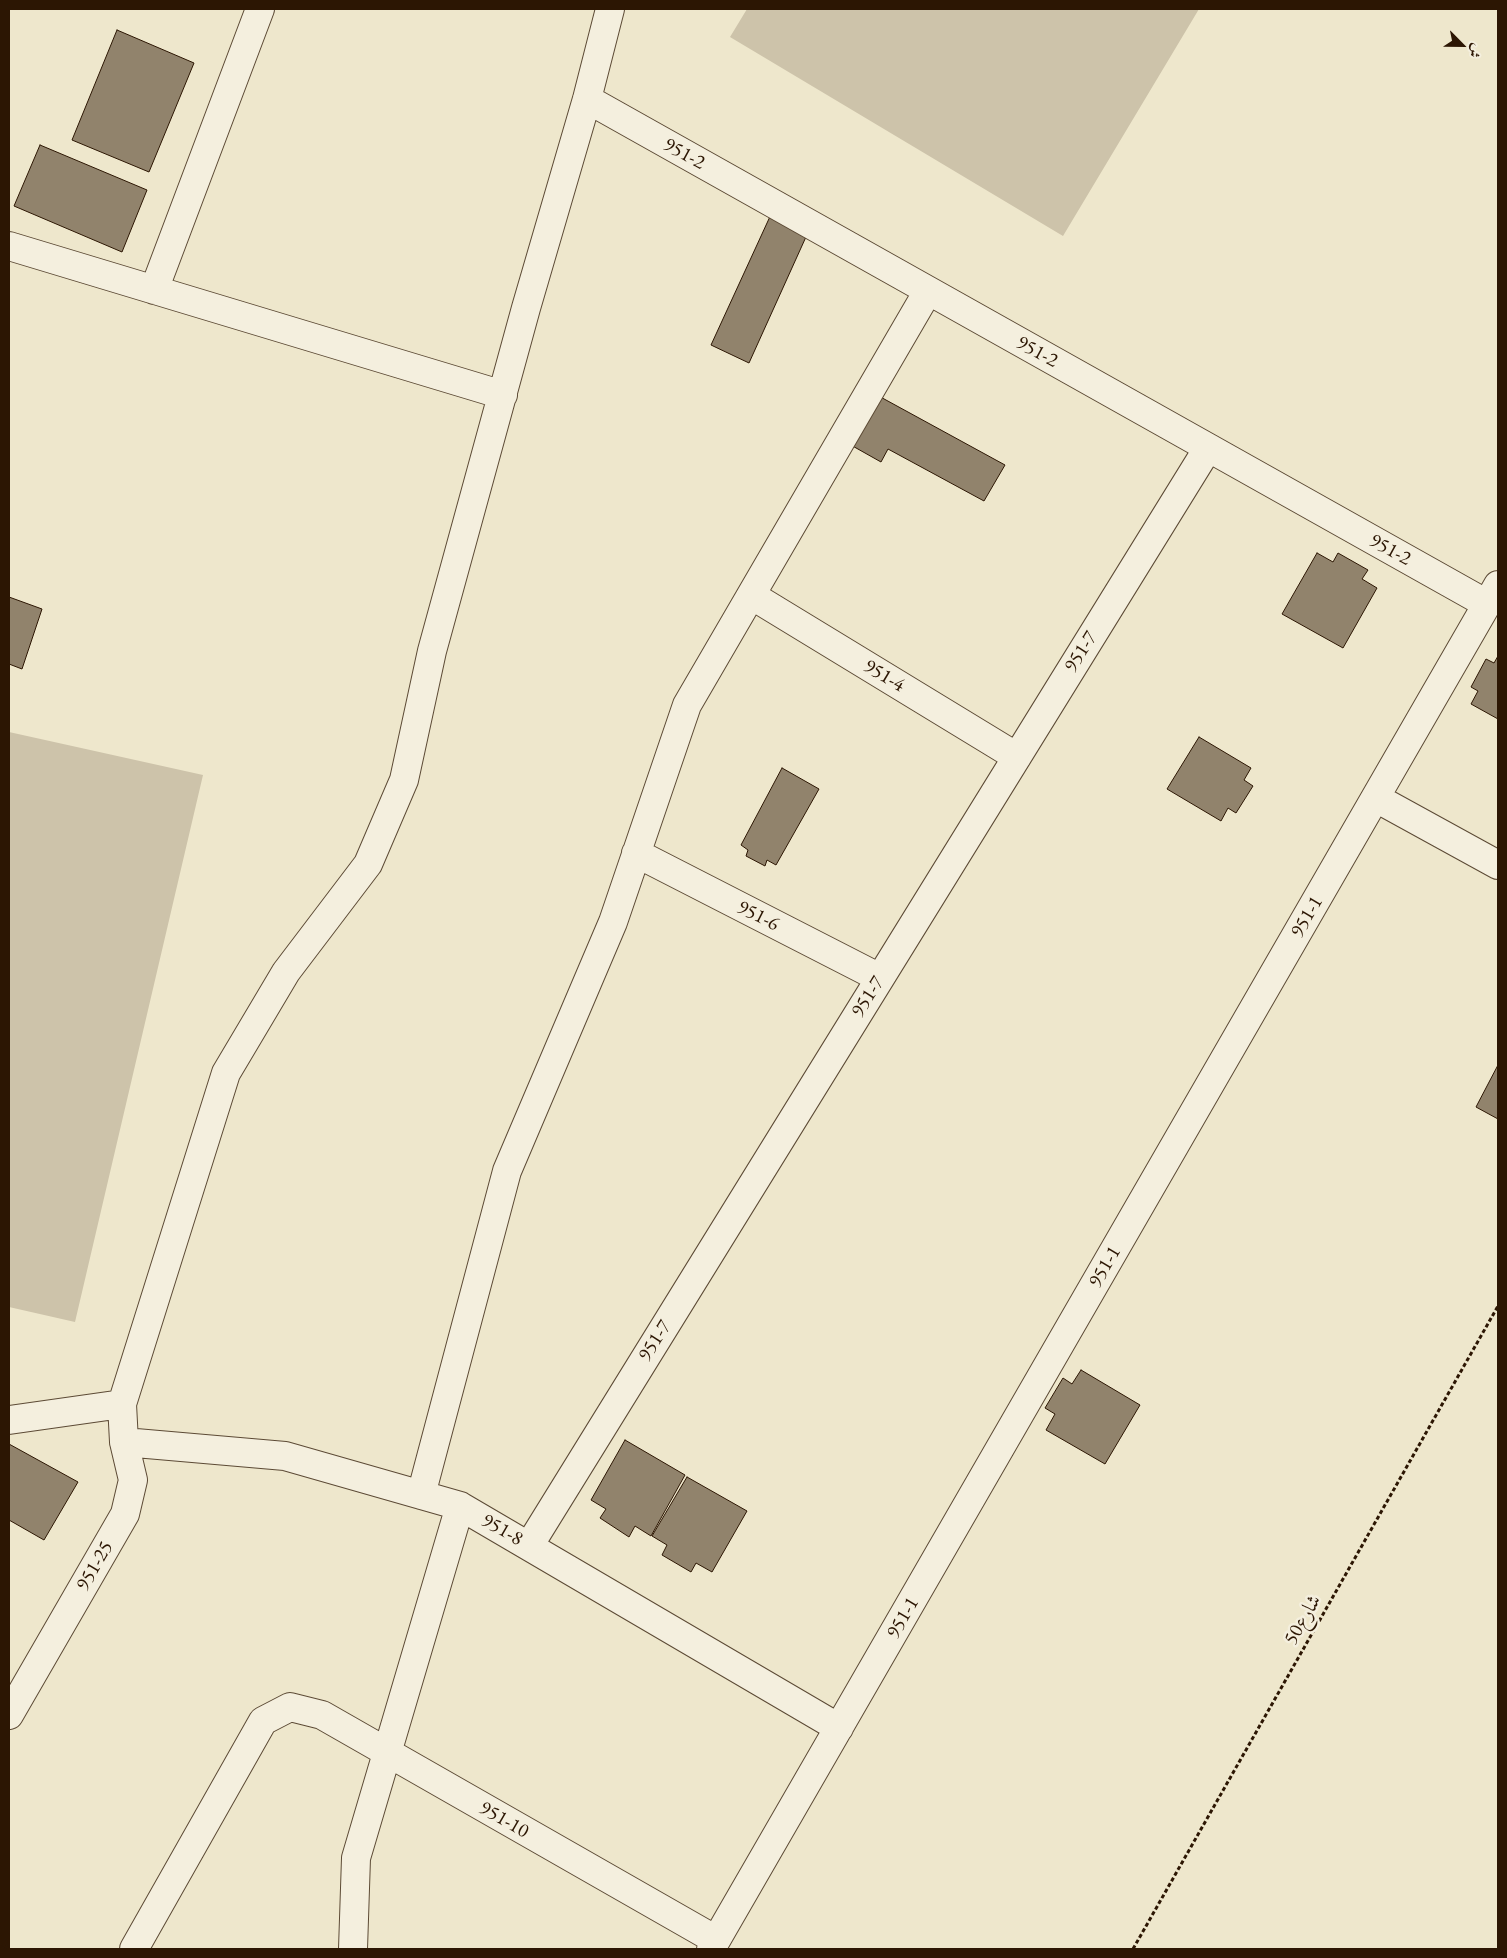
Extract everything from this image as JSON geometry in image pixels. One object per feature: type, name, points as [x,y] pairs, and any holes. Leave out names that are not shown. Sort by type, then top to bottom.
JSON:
[{"type":"street","points":[[154,290],[260,9]]},
{"type":"street","points":[[9,1420],[122,1404],[226,1073],[286,972],[368,864],[404,780],[432,651],[610,9]]},
{"type":"street","name":"951-2","points":[[586,99],[1208,448],[1493,595]]},
{"type":"street","points":[[9,246],[503,396]]},
{"type":"street","points":[[421,1495],[507,1171],[613,922],[686,705],[928,291]]},
{"type":"street","name":"951-7","points":[[529,1546],[1208,448]]},
{"type":"street","name":"951-4","points":[[751,595],[1017,756]]},
{"type":"street","name":"951-1","points":[[714,1945],[1493,595]]},
{"type":"street","points":[[1376,798],[1498,865]]},
{"type":"street","name":"951-6","points":[[636,853],[880,978]]},
{"type":"street","name":"951-25","points":[[9,1715],[125,1514],[133,1480],[124,1442],[122,1404]]},
{"type":"street","name":"951-8","points":[[124,1442],[285,1456],[460,1506],[839,1728]]},
{"type":"street","points":[[353,1949],[356,1858],[460,1506]]},
{"type":"street","name":"951-10","points":[[134,1949],[263,1721],[290,1708],[322,1715],[714,1945]]},
{"type":"path","name":"شارع50","points":[[1133,1949],[1498,1306]]},
{"type":"shaded area","points":[[747,9],[1199,9],[1063,236],[730,37]]},
{"type":"shaded area","points":[[9,732],[203,775],[75,1322],[9,1307]]},
{"type":"building","points":[[117,30],[194,63],[149,172],[72,140]]},
{"type":"building","points":[[40,145],[147,190],[122,252],[14,206]]},
{"type":"building","points":[[773,210],[810,228],[749,363],[711,345]]},
{"type":"building","points":[[875,394],[1005,465],[984,501],[888,449],[881,462],[849,444]]},
{"type":"building","points":[[1317,553],[1333,562],[1338,553],[1368,570],[1362,579],[1377,588],[1343,648],[1282,614]]},
{"type":"building","points":[[9,597],[42,609],[22,669],[9,664]]},
{"type":"building","points":[[1498,656],[1498,719],[1471,704],[1478,691],[1471,687],[1486,659],[1494,663]]},
{"type":"building","points":[[1199,737],[1251,768],[1244,780],[1253,786],[1236,813],[1228,808],[1221,821],[1167,789]]},
{"type":"building","points":[[782,768],[819,789],[776,865],[767,860],[765,866],[746,856],[748,850],[741,845]]},
{"type":"building","points":[[1498,1065],[1498,1119],[1476,1107]]},
{"type":"building","points":[[1081,1370],[1140,1405],[1105,1464],[1046,1430],[1055,1414],[1045,1408],[1063,1378],[1072,1384]]},
{"type":"building","points":[[625,1440],[685,1475],[651,1536],[635,1526],[629,1537],[600,1518],[606,1509],[591,1500]]},
{"type":"building","points":[[9,1444],[78,1482],[44,1540],[9,1520]]},
{"type":"building","points":[[687,1477],[747,1511],[712,1572],[696,1563],[691,1572],[662,1555],[667,1545],[652,1536]]}]
